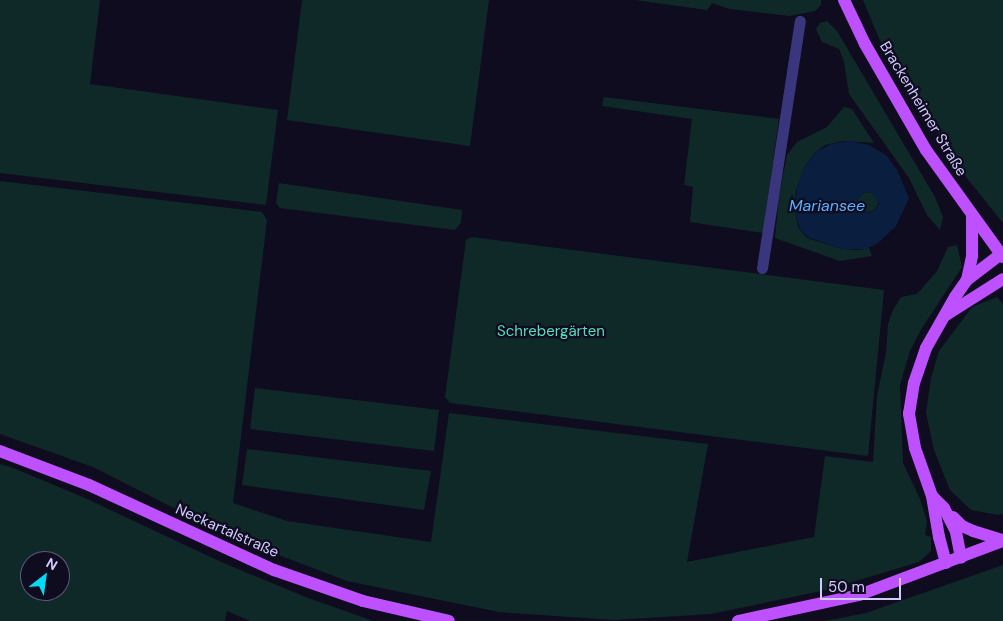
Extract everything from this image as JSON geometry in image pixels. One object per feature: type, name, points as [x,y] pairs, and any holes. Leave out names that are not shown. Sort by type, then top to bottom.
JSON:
[{"type":"main road","name":"Brackenheimer Straße","points":[[844,0],[865,44],[926,150],[1002,254],[967,280],[930,340],[919,367],[910,414],[915,448],[932,496],[939,537],[946,563]]},
{"type":"main road","points":[[967,280],[972,256],[972,215]]},
{"type":"main road","name":"Brackenheimer Straße","points":[[944,317],[1003,278]]},
{"type":"main road","name":"Neckartalstraße","points":[[0,451],[89,485],[274,570],[363,601],[448,621]]},
{"type":"main road","name":"Brackenheimer Straße","points":[[932,496],[944,508],[956,532],[961,558]]},
{"type":"main road","points":[[944,508],[962,526],[1003,540]]},
{"type":"main road","points":[[738,621],[859,595],[961,558],[1003,540]]},
{"type":"lane","points":[[762,268],[800,21]]},
{"type":"green space","points":[[0,0],[100,0],[90,84],[278,110],[266,205],[0,173]]},
{"type":"green space","points":[[302,0],[489,0],[470,146],[287,120]]},
{"type":"green space","points":[[635,0],[821,0],[821,5],[815,11],[790,16],[730,9],[712,3],[707,10]]},
{"type":"green space","points":[[863,0],[1003,0],[1003,223],[958,167],[883,48]]},
{"type":"green space","points":[[827,21],[837,31],[935,197],[943,217],[940,230],[927,215],[909,178],[849,94],[844,62],[839,49],[822,42],[816,29],[820,23]]},
{"type":"green space","points":[[604,97],[779,119],[763,233],[690,222],[693,187],[684,185],[692,119],[602,106]]},
{"type":"green space","points":[[844,107],[852,109],[874,143],[843,141],[825,145],[815,153],[805,166],[796,190],[795,212],[798,227],[807,238],[842,249],[859,250],[869,248],[872,256],[840,261],[775,238],[779,196],[787,155],[797,142],[827,127]]},
{"type":"green space","points":[[0,181],[262,212],[267,220],[233,503],[287,521],[431,542],[449,413],[708,444],[687,562],[814,537],[825,456],[873,462],[877,396],[886,353],[888,324],[893,310],[901,297],[917,294],[937,271],[948,247],[957,245],[962,267],[922,328],[910,351],[900,385],[903,463],[920,499],[927,521],[925,535],[931,537],[931,551],[919,562],[826,590],[711,614],[614,620],[499,612],[347,581],[229,536],[93,467],[0,434]]},
{"type":"green space","points":[[279,183],[462,210],[461,223],[455,230],[280,208],[276,203]]},
{"type":"green space","points":[[868,192],[875,195],[878,202],[875,209],[868,212],[861,209],[858,202],[861,195]]},
{"type":"green space","name":"Schrebergärten","points":[[472,237],[884,290],[868,456],[450,403],[445,397],[466,240]]},
{"type":"green space","points":[[997,297],[1003,304],[1003,514],[998,515],[971,510],[950,490],[934,450],[926,413],[931,378],[939,351],[972,307]]},
{"type":"green space","points":[[255,388],[439,410],[434,451],[250,429]]},
{"type":"green space","points":[[247,449],[431,471],[424,510],[242,485]]},
{"type":"green space","points":[[0,464],[85,498],[219,561],[303,596],[373,621],[250,621],[227,611],[225,621],[0,621]]},
{"type":"green space","points":[[1003,565],[1003,621],[825,621],[866,613]]},
{"type":"water","name":"Mariansee","points":[[849,141],[869,145],[886,155],[897,170],[909,198],[896,226],[877,244],[865,249],[842,249],[807,237],[799,227],[795,213],[797,188],[804,168],[816,152],[831,144]],"holes":[[[865,192],[873,194],[879,204],[875,210],[869,213],[861,211],[858,204],[859,197]]]}]
